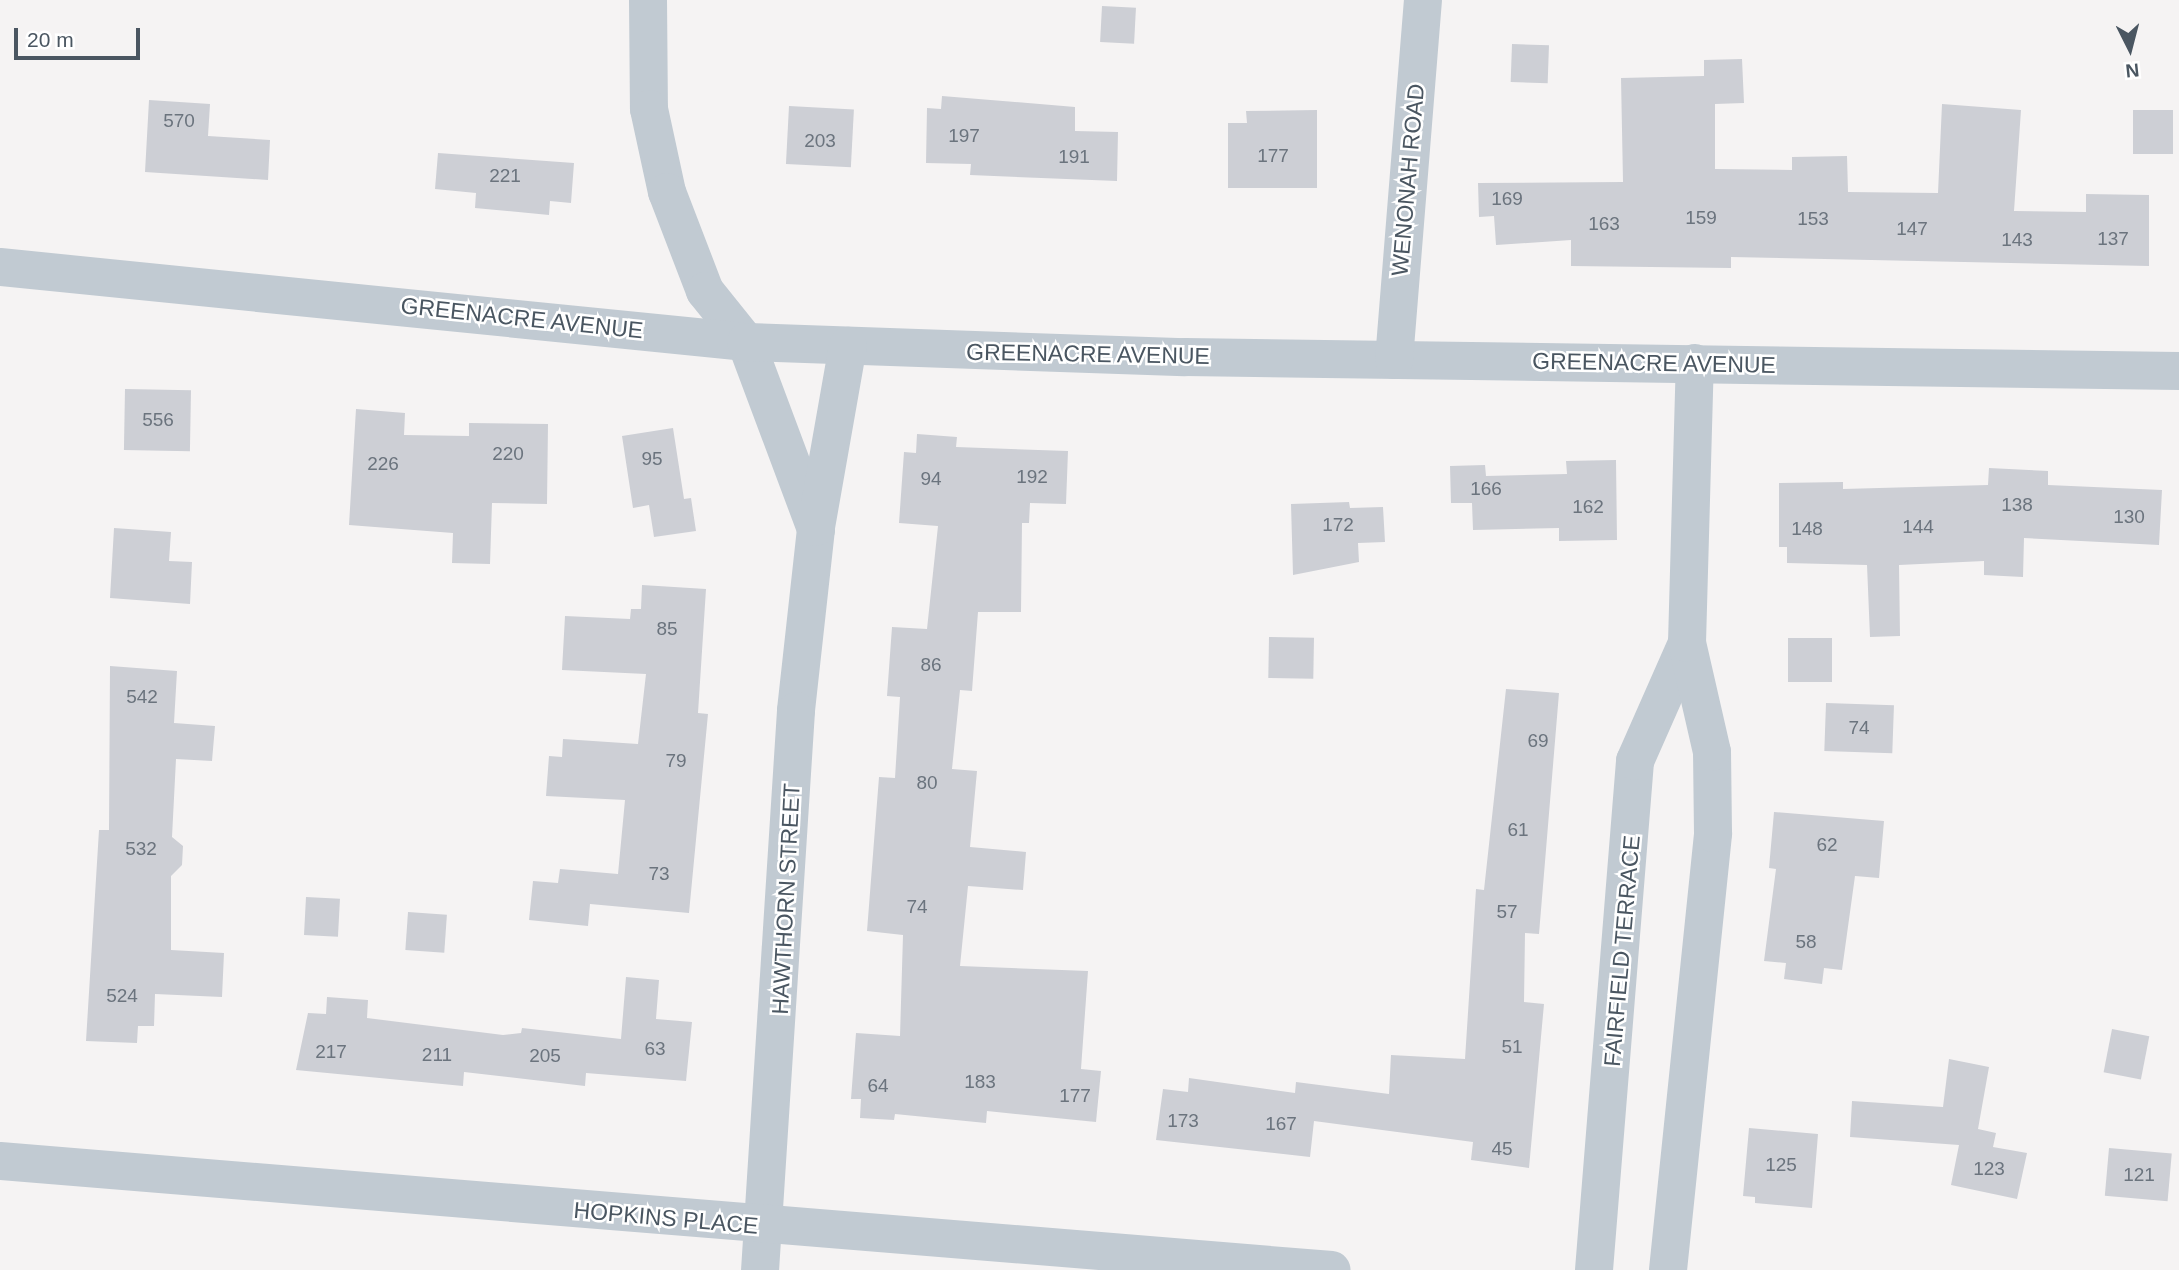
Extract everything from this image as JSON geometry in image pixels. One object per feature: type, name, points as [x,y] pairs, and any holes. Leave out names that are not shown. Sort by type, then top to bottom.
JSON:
[{"type":"street","name":"HAWTHORN STREET","points":[[648,0],[649,109],[667,192],[705,291],[746,342],[816,529]]},
{"type":"street","name":"WENONAH ROAD","points":[[1394,360],[1423,0]]},
{"type":"street","name":"GREENACRE AVENUE","points":[[0,267],[746,342],[1394,360],[2179,372]]},
{"type":"street","name":"HAWTHORN STREET","points":[[760,1270],[796,711],[816,529],[848,346]]},
{"type":"street","name":"FAIRFIELD TERRACE","points":[[1668,1270],[1713,833],[1712,752],[1687,643],[1695,363]]},
{"type":"street","name":"FAIRFIELD TERRACE","points":[[1594,1270],[1635,761],[1687,643]]},
{"type":"street","name":"HOPKINS PLACE","points":[[0,1161],[764,1226],[1332,1270]]},
{"type":"building","points":[[1102,6],[1136,8],[1134,44],[1100,42]]},
{"type":"building","points":[[1512,44],[1549,45],[1548,83],[1511,82]]},
{"type":"building","points":[[1742,59],[1744,103],[1715,104],[1715,169],[1792,170],[1792,157],[1847,156],[1848,192],[1938,193],[1942,104],[2021,110],[2014,211],[2086,212],[2086,194],[2149,195],[2149,266],[1731,257],[1731,268],[1571,266],[1571,240],[1496,245],[1494,216],[1479,217],[1478,183],[1623,182],[1621,78],[1704,76],[1704,60]]},
{"type":"building","points":[[942,96],[1075,107],[1075,131],[1118,132],[1117,181],[970,175],[971,164],[926,163],[927,108],[941,109]]},
{"type":"building","points":[[149,100],[210,104],[208,136],[270,140],[268,180],[145,172]]},
{"type":"building","points":[[789,106],[854,109],[851,167],[786,164]]},
{"type":"building","points":[[1317,110],[1317,188],[1228,188],[1228,123],[1247,123],[1246,111]]},
{"type":"building","points":[[2133,110],[2173,110],[2173,154],[2133,154]]},
{"type":"building","points":[[438,153],[574,163],[571,203],[550,201],[549,215],[475,208],[476,193],[435,189]]},
{"type":"building","points":[[125,389],[191,390],[190,451],[124,450]]},
{"type":"building","points":[[356,409],[405,413],[404,435],[469,436],[469,423],[548,424],[547,504],[492,503],[490,564],[452,563],[453,533],[349,525]]},
{"type":"building","points":[[673,428],[684,499],[691,498],[696,531],[654,537],[649,505],[633,508],[622,436]]},
{"type":"building","points":[[917,434],[957,437],[956,447],[1068,451],[1066,504],[1030,503],[1029,523],[1022,523],[1021,612],[978,612],[972,691],[960,690],[952,769],[977,771],[970,847],[1026,852],[1023,890],[968,886],[960,966],[1088,971],[1081,1069],[1101,1071],[1096,1122],[987,1111],[986,1123],[895,1114],[894,1120],[860,1118],[861,1099],[851,1099],[856,1033],[900,1036],[903,935],[867,931],[879,777],[895,778],[900,697],[887,696],[892,627],[927,629],[938,526],[899,523],[904,452],[916,453]]},
{"type":"building","points":[[1616,460],[1617,540],[1559,541],[1559,528],[1473,530],[1472,503],[1451,503],[1450,466],[1485,465],[1486,476],[1567,474],[1566,461]]},
{"type":"building","points":[[1989,468],[2048,471],[2048,485],[2162,490],[2159,545],[2024,538],[2023,577],[1984,575],[1984,561],[1899,565],[1900,636],[1870,637],[1867,565],[1787,563],[1787,547],[1779,547],[1779,483],[1843,482],[1843,489],[1988,485]]},
{"type":"building","points":[[1349,502],[1350,508],[1383,507],[1385,542],[1358,543],[1359,562],[1293,575],[1291,504]]},
{"type":"building","points":[[114,528],[171,532],[169,561],[192,562],[190,604],[110,598]]},
{"type":"building","points":[[642,585],[706,589],[698,713],[708,714],[689,913],[590,904],[588,926],[529,920],[533,881],[558,883],[560,869],[618,874],[625,800],[546,796],[549,756],[562,757],[563,739],[638,744],[646,674],[562,670],[565,616],[630,619],[631,609],[641,609]]},
{"type":"building","points":[[1269,637],[1314,638],[1313,679],[1268,678]]},
{"type":"building","points":[[1788,638],[1832,638],[1832,682],[1788,682]]},
{"type":"building","points":[[110,666],[177,671],[174,723],[215,726],[212,761],[176,759],[172,837],[183,846],[182,865],[171,876],[171,950],[224,953],[222,997],[155,994],[154,1026],[138,1026],[137,1043],[86,1041],[99,830],[109,830]]},
{"type":"building","points":[[1506,689],[1559,693],[1539,934],[1525,933],[1524,1002],[1544,1004],[1529,1168],[1471,1160],[1473,1142],[1314,1121],[1310,1157],[1156,1140],[1163,1089],[1188,1092],[1189,1078],[1295,1093],[1296,1082],[1389,1094],[1391,1055],[1465,1059],[1476,889],[1484,890]]},
{"type":"building","points":[[1826,703],[1894,705],[1892,753],[1824,751]]},
{"type":"building","points":[[1774,812],[1884,821],[1879,878],[1855,876],[1842,970],[1824,968],[1822,984],[1784,979],[1786,963],[1764,961],[1776,869],[1769,868]]},
{"type":"building","points":[[306,897],[340,899],[338,937],[304,935]]},
{"type":"building","points":[[408,912],[447,915],[444,953],[405,950]]},
{"type":"building","points":[[626,977],[659,980],[656,1019],[692,1022],[686,1081],[586,1073],[585,1086],[464,1072],[463,1086],[296,1070],[308,1013],[326,1014],[327,997],[368,1000],[367,1018],[503,1035],[521,1033],[522,1028],[621,1039]]},
{"type":"building","points":[[2112,1029],[2149,1036],[2141,1079],[2104,1072]]},
{"type":"building","points":[[1949,1059],[1989,1067],[1978,1129],[1996,1133],[1993,1147],[2027,1153],[2017,1199],[1951,1185],[1959,1145],[1850,1137],[1852,1101],[1943,1107]]},
{"type":"building","points":[[1749,1128],[1818,1134],[1812,1208],[1755,1203],[1755,1197],[1743,1196]]},
{"type":"building","points":[[2109,1148],[2172,1153],[2168,1201],[2105,1196]]}]
